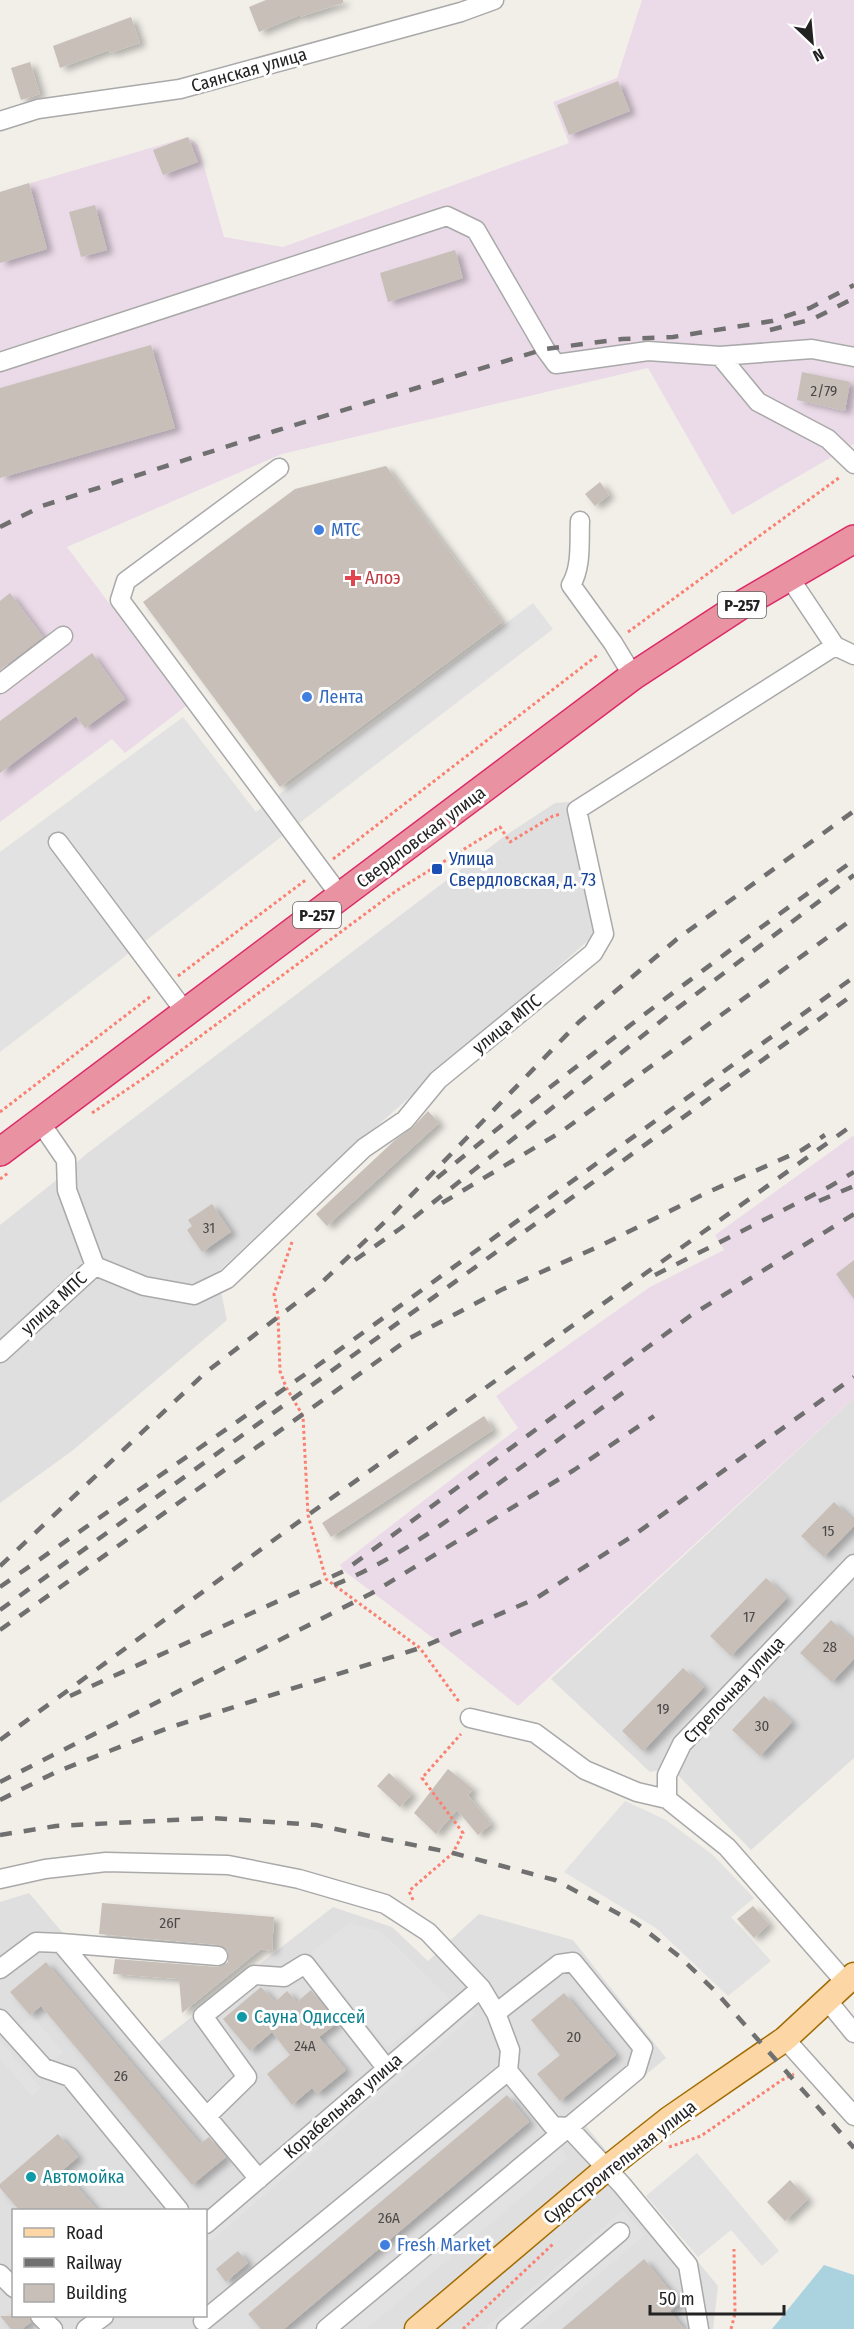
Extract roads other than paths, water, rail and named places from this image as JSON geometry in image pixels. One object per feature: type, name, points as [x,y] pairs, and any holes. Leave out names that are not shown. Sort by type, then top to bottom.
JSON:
[{"type":"highway","name":"Свердловская улица","points":[[4,1162],[40,1122],[633,676],[789,577],[854,539]]},
{"type":"main road","name":"Судостроительная улица","points":[[417,2329],[606,2169],[669,2119],[785,2039],[850,1979]]},
{"type":"street","name":"Саянская улица","points":[[0,121],[38,109],[180,89],[461,12],[494,0]]},
{"type":"street","points":[[0,362],[447,216],[476,230],[556,364],[648,351],[720,356],[812,349],[854,357]]},
{"type":"street","points":[[720,356],[758,402],[828,439],[849,469]]},
{"type":"street","points":[[279,468],[126,581],[120,600],[341,897]]},
{"type":"street","points":[[580,521],[579,564],[571,585],[613,643],[633,676]]},
{"type":"street","points":[[789,577],[835,646],[854,655]]},
{"type":"street","points":[[0,684],[63,636]]},
{"type":"street","name":"улица МПС","points":[[0,1353],[95,1266],[144,1286],[194,1296],[227,1279],[364,1148],[405,1120],[438,1080],[593,953],[604,934],[578,810],[835,646]]},
{"type":"street","points":[[58,842],[186,1013]]},
{"type":"street","points":[[40,1122],[66,1160],[68,1190],[95,1266]]},
{"type":"street","name":"Стрелочная улица","points":[[667,1799],[667,1775],[682,1744],[854,1564]]},
{"type":"street","points":[[470,1718],[535,1733],[585,1770],[637,1792],[667,1799],[727,1847],[850,1979]]},
{"type":"street","points":[[0,1879],[45,1869],[106,1862],[228,1865],[299,1879],[385,1904],[428,1932],[481,1988],[496,2013],[510,2050],[508,2071],[553,2126],[568,2127],[688,2265],[699,2329]]},
{"type":"street","points":[[0,1969],[36,1942],[218,1956]]},
{"type":"street","points":[[61,1943],[259,2179]]},
{"type":"street","points":[[326,2329],[636,2071],[643,2048],[573,1962],[559,1964],[496,2013]]},
{"type":"street","points":[[207,2116],[247,2077],[203,2016],[254,1975],[284,1977],[305,1964],[387,2069]]},
{"type":"street","name":"Корабельная улица","points":[[207,2223],[481,1988]]},
{"type":"street","points":[[826,2000],[854,2033]]},
{"type":"street","points":[[0,2019],[44,2068],[70,2077],[177,2209]]},
{"type":"street","points":[[785,2039],[854,2116]]},
{"type":"street","points":[[204,2322],[508,2071]]},
{"type":"street","points":[[506,2329],[620,2232]]},
{"type":"street","points":[[0,2274],[12,2286]]},
{"type":"street","points":[[41,2317],[53,2329]]},
{"type":"street","points":[[86,2329],[103,2317]]},
{"type":"water","points":[[824,2265],[854,2275],[854,2329],[772,2329]]},
{"type":"railway","points":[[0,527],[42,506],[275,431],[545,349],[622,339],[673,337],[772,321],[810,308],[854,285]]},
{"type":"railway","points":[[770,330],[813,319],[854,298]]},
{"type":"railway","points":[[0,1566],[205,1373],[317,1287],[392,1215],[579,1022],[677,939],[854,811]]},
{"type":"railway","points":[[437,1178],[643,1016],[854,860]]},
{"type":"railway","points":[[355,1260],[401,1228],[675,1010],[854,875]]},
{"type":"railway","points":[[442,1203],[561,1132],[854,918]]},
{"type":"railway","points":[[0,1587],[317,1366],[854,977]]},
{"type":"railway","points":[[0,1610],[854,994]]},
{"type":"railway","points":[[0,1740],[308,1515],[854,1124]]},
{"type":"railway","points":[[0,1630],[410,1338],[501,1290],[802,1150],[825,1135]]},
{"type":"railway","points":[[655,1275],[829,1187],[854,1172]]},
{"type":"railway","points":[[819,1201],[854,1186]]},
{"type":"railway","points":[[70,1696],[344,1571],[690,1316],[854,1214]]},
{"type":"railway","points":[[0,1800],[56,1772],[168,1728],[420,1648],[535,1599],[634,1535],[854,1377]]},
{"type":"railway","points":[[334,1585],[396,1554],[435,1529],[628,1389]]},
{"type":"railway","points":[[0,1782],[372,1593],[574,1470],[654,1416]]},
{"type":"railway","points":[[0,1835],[56,1826],[212,1818],[316,1825],[453,1853],[555,1880],[636,1923],[680,1957],[714,1990],[854,2148]]},
{"type":"place","name":"МТС","points":[[319,530]]},
{"type":"place","name":"Алоэ","points":[[353,578]]},
{"type":"place","name":"Лента","points":[[307,697]]},
{"type":"place","name":"Улица Свердловская, д. 73","points":[[437,869]]},
{"type":"place","name":"Сауна Одиссей","points":[[242,2017]]},
{"type":"place","name":"Автомойка","points":[[31,2177]]},
{"type":"place","name":"Fresh Market","points":[[385,2245]]}]
